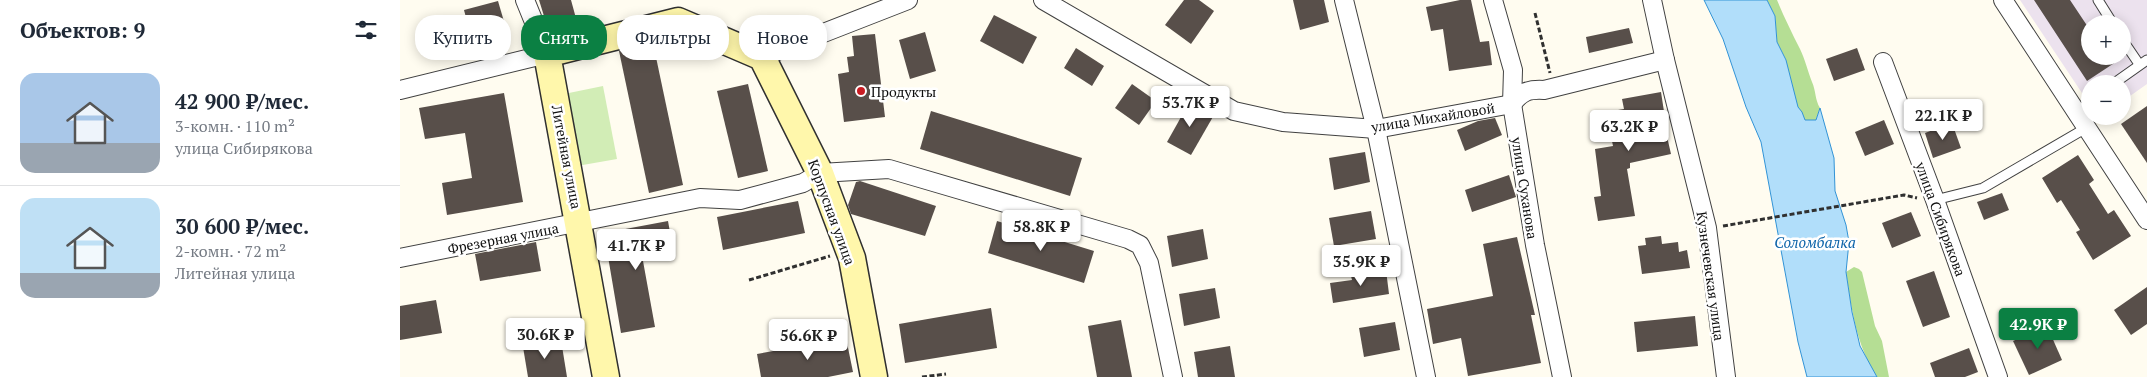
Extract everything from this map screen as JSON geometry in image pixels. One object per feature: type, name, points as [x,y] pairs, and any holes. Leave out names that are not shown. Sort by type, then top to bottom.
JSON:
[{"type":"street","name":"Литейная улица","points":[[524,0],[530,15]]},
{"type":"street","points":[[827,32],[908,0]]},
{"type":"street","name":"улица Михайловой","points":[[1043,0],[1234,111],[1283,122],[1376,129],[1512,104],[1519,94],[1531,89],[1544,90],[1665,60]]},
{"type":"street","points":[[1344,0],[1376,129],[1426,377]]},
{"type":"street","name":"улица Суханова","points":[[1493,0],[1513,70],[1512,104],[1534,245],[1562,377]]},
{"type":"street","name":"Кузнечевская улица","points":[[1652,0],[1707,228],[1726,377]]},
{"type":"street","points":[[2002,0],[2147,220]]},
{"type":"street","points":[[607,34],[676,10],[739,44]]},
{"type":"street","points":[[400,90],[522,60]]},
{"type":"street","name":"Литейная улица","points":[[548,60],[606,377]]},
{"type":"street","name":"Корпусная улица","points":[[764,60],[820,173],[849,250],[874,377]]},
{"type":"street","name":"улица Сибирякова","points":[[1883,62],[1935,200],[1998,377]]},
{"type":"street","name":"Фрезерная улица","points":[[400,258],[700,198],[740,200],[803,183],[820,173],[889,169],[1128,239],[1140,245],[1149,263],[1173,377]]},
{"type":"lane","points":[[2098,0],[2107,15]]},
{"type":"lane","points":[[2126,75],[2143,62],[2131,49]]},
{"type":"lane","points":[[2076,113],[2081,109]]},
{"type":"lane","points":[[1935,200],[1983,188],[2086,128]]},
{"type":"path","points":[[1535,12],[1553,88]]},
{"type":"path","points":[[1731,225],[1904,196],[1935,200]]},
{"type":"path","points":[[749,280],[849,250]]},
{"type":"path","points":[[922,377],[946,374]]},
{"type":"shaded area","points":[[2020,0],[2147,0],[2147,84],[2131,95],[2131,75],[2081,75],[2081,92]]},
{"type":"green space","points":[[1767,0],[1777,0],[1802,53],[1820,108],[1816,120],[1805,120],[1795,101],[1786,60],[1777,42],[1775,16]]},
{"type":"green space","points":[[603,86],[617,159],[577,166],[564,94]]},
{"type":"green space","points":[[1854,267],[1862,272],[1875,326],[1882,341],[1889,377],[1877,377],[1860,340],[1853,314],[1846,272]]},
{"type":"water","name":"Соломбалка","points":[[1704,0],[1767,0],[1775,16],[1777,42],[1786,60],[1798,107],[1805,120],[1816,120],[1820,108],[1834,158],[1835,191],[1846,225],[1849,242],[1846,272],[1852,312],[1860,346],[1877,377],[1807,377],[1798,342],[1761,142],[1746,107],[1723,39]]},
{"type":"building","points":[[539,0],[571,0],[575,15],[544,15]]},
{"type":"building","points":[[1184,0],[1199,0],[1214,11],[1191,44],[1165,25]]},
{"type":"building","points":[[1293,0],[1324,0],[1329,22],[1300,30]]},
{"type":"building","points":[[1460,0],[1471,0],[1480,42],[1489,41],[1492,65],[1449,71],[1443,29],[1431,31],[1426,7]]},
{"type":"building","points":[[2034,0],[2070,0],[2081,16],[2081,65],[2111,65],[2096,75],[2083,75]]},
{"type":"building","points":[[498,1],[502,15],[465,15],[464,10]]},
{"type":"building","points":[[994,15],[1037,37],[1023,64],[980,41]]},
{"type":"building","points":[[1629,28],[1633,43],[1589,53],[1586,37]]},
{"type":"building","points":[[925,32],[936,71],[910,79],[899,40]]},
{"type":"building","name":"Продукты","points":[[875,34],[885,117],[844,122],[838,74],[849,72],[847,57],[854,56],[852,36]]},
{"type":"building","points":[[1076,48],[1104,66],[1092,86],[1064,68]]},
{"type":"building","points":[[1857,48],[1865,70],[1834,81],[1826,59]]},
{"type":"building","points":[[621,60],[657,60],[683,185],[649,193]]},
{"type":"building","points":[[748,84],[768,171],[738,178],[717,91]]},
{"type":"building","points":[[1132,84],[1156,101],[1139,125],[1115,108]]},
{"type":"building","points":[[1661,92],[1665,118],[1663,119],[1671,154],[1630,163],[1630,168],[1627,169],[1635,216],[1598,221],[1594,197],[1601,196],[1595,149],[1613,146],[1606,112],[1624,109],[1622,99]]},
{"type":"building","points":[[504,93],[523,202],[447,215],[442,183],[472,178],[465,133],[425,139],[419,108]]},
{"type":"building","points":[[1190,101],[1214,115],[1191,155],[1167,142]]},
{"type":"building","points":[[2147,106],[2147,163],[2122,125],[2131,125],[2131,117]]},
{"type":"building","points":[[931,111],[1082,158],[1070,196],[920,149]]},
{"type":"building","points":[[1495,118],[1502,135],[1465,151],[1457,130],[1478,121]]},
{"type":"building","points":[[1884,120],[1894,144],[1865,156],[1855,132]]},
{"type":"building","points":[[1952,123],[1961,148],[1933,158],[1925,133]]},
{"type":"building","points":[[1365,152],[1370,182],[1334,190],[1329,158]]},
{"type":"building","points":[[2078,155],[2094,180],[2089,184],[2108,214],[2114,210],[2131,236],[2093,260],[2076,232],[2080,230],[2061,200],[2057,203],[2042,178]]},
{"type":"building","points":[[1509,175],[1516,197],[1472,212],[1465,190]]},
{"type":"building","points":[[860,181],[936,206],[925,236],[851,214],[848,205],[856,182]]},
{"type":"building","points":[[2002,193],[2009,210],[1984,220],[1977,202]]},
{"type":"building","points":[[798,201],[805,233],[723,250],[717,217]]},
{"type":"building","points":[[1371,211],[1376,239],[1334,246],[1329,218]]},
{"type":"building","points":[[1911,212],[1921,236],[1892,248],[1882,223]]},
{"type":"building","points":[[668,221],[674,255],[643,261],[655,327],[621,333],[604,233]]},
{"type":"building","points":[[997,221],[1094,251],[1084,283],[988,253]]},
{"type":"building","points":[[1203,229],[1208,259],[1172,267],[1167,236]]},
{"type":"building","points":[[1661,236],[1662,244],[1678,242],[1679,252],[1687,250],[1690,268],[1642,274],[1638,246],[1646,245],[1645,238]]},
{"type":"building","points":[[1517,237],[1535,315],[1531,315],[1541,363],[1468,376],[1461,338],[1433,344],[1427,309],[1493,296],[1483,244]]},
{"type":"building","points":[[536,242],[541,271],[480,281],[475,254]]},
{"type":"building","points":[[1386,270],[1389,294],[1333,303],[1330,283],[1352,280],[1351,276]]},
{"type":"building","points":[[1934,271],[1950,317],[1923,327],[1906,281]]},
{"type":"building","points":[[2147,287],[2147,324],[2131,335],[2114,310]]},
{"type":"building","points":[[1215,288],[1220,318],[1184,326],[1179,294]]},
{"type":"building","points":[[436,300],[442,333],[400,340],[400,306]]},
{"type":"building","points":[[991,308],[997,348],[905,363],[899,324]]},
{"type":"building","points":[[1695,316],[1698,346],[1637,352],[1634,322]]},
{"type":"building","points":[[1121,320],[1132,377],[1097,377],[1088,326]]},
{"type":"building","points":[[1395,322],[1400,350],[1364,357],[1359,328]]},
{"type":"building","points":[[2047,326],[2062,360],[2029,375],[2013,341]]},
{"type":"building","points":[[846,338],[853,372],[828,377],[761,377],[757,354]]},
{"type":"building","points":[[561,340],[567,377],[528,377],[523,347]]},
{"type":"building","points":[[1230,346],[1235,377],[1198,377],[1194,352]]},
{"type":"building","points":[[1969,348],[1978,372],[1965,377],[1935,377],[1930,363]]},
{"type":"place","name":"Продукты","points":[[861,91]]}]
